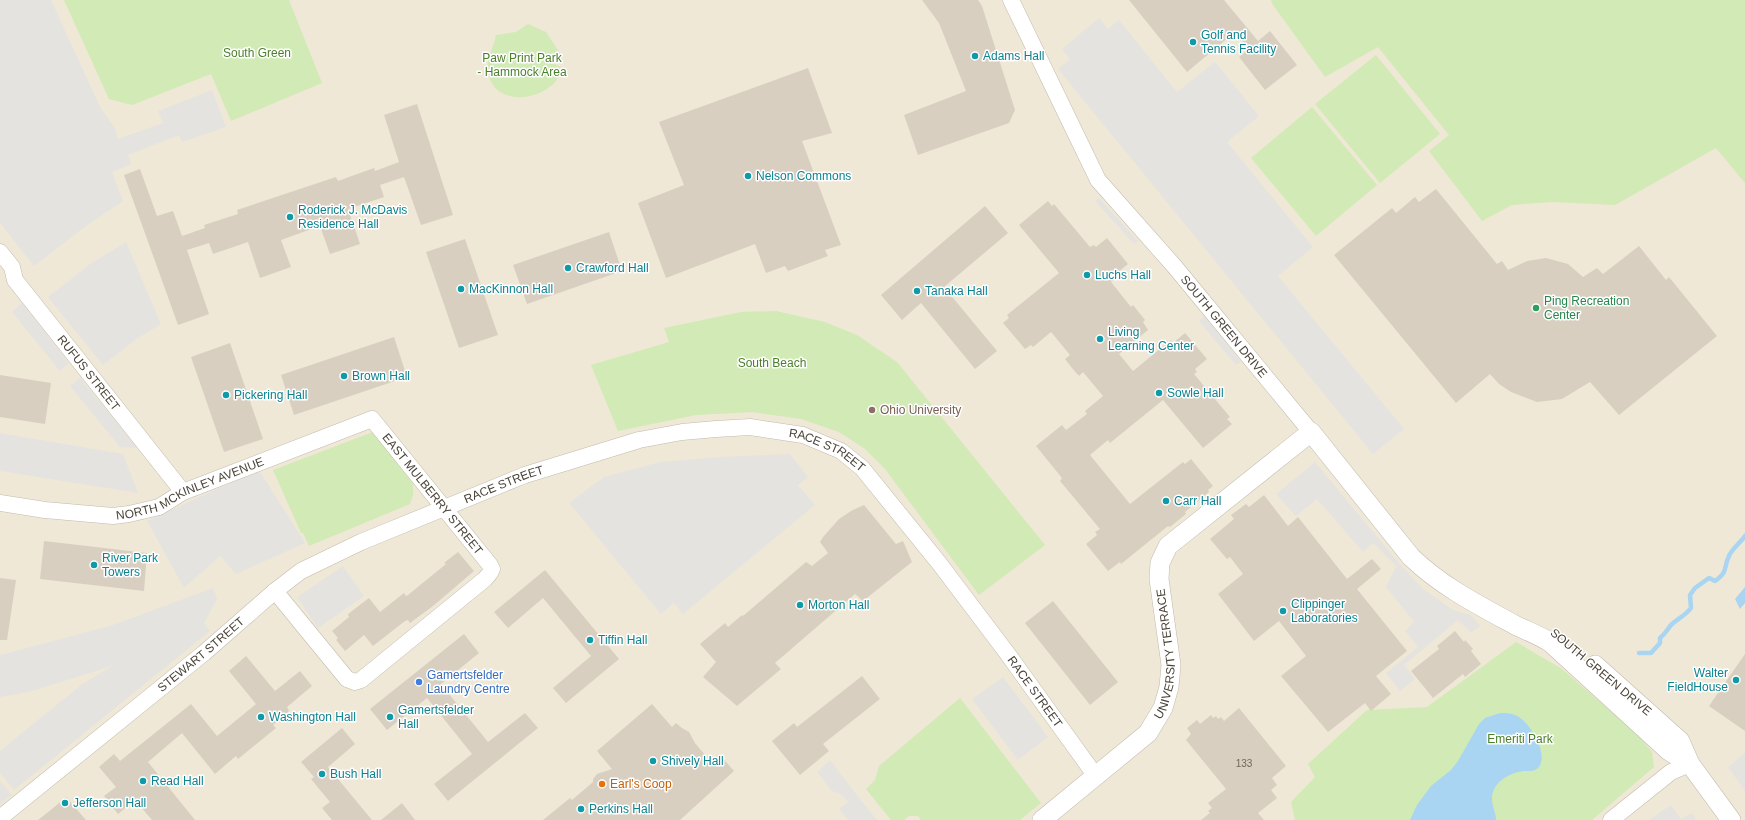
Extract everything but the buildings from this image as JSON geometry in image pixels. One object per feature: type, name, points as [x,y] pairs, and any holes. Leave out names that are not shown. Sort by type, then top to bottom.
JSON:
[{"type":"street","name":"SOUTH GREEN DRIVE","points":[[1011,0],[1098,180],[1175,268],[1311,432],[1411,557],[1435,578],[1473,602],[1551,643],[1669,751],[1690,764],[1731,820]]},
{"type":"street","name":"RUFUS STREET","points":[[0,252],[6,270],[183,492]]},
{"type":"street","name":"NORTH MCKINLEY AVENUE","points":[[0,503],[45,510],[113,516],[129,514],[159,507],[183,492],[372,419]]},
{"type":"street","name":"EAST MULBERRY STREET","points":[[275,591],[347,679],[355,682],[361,680],[490,574],[492,569],[490,565],[372,419]]},
{"type":"street","name":"RACE STREET","points":[[419,517],[525,476],[574,459],[639,440],[682,432],[750,427],[793,433],[816,440],[844,453],[871,477],[1002,646],[1095,775]]},
{"type":"street","name":"UNIVERSITY TERRACE","points":[[1042,820],[1148,733],[1163,708],[1169,687],[1171,665],[1159,579],[1160,563],[1168,546],[1311,432]]},
{"type":"street","name":"STEWART STREET","points":[[0,818],[204,653],[275,591],[301,571],[419,517]]},
{"type":"street","points":[[1612,820],[1671,772],[1690,764]]},
{"type":"shaded area","name":"Ohio University","points":[[0,0],[1745,0],[1745,820],[0,820]]},
{"type":"shaded area","points":[[0,0],[51,0],[100,107],[115,128],[118,139],[163,123],[158,111],[212,90],[226,127],[182,142],[179,135],[128,155],[131,164],[112,172],[123,201],[86,226],[34,266],[0,223]]},
{"type":"shaded area","points":[[1099,18],[1108,29],[1119,20],[1177,92],[1215,62],[1259,116],[1227,142],[1313,247],[1278,276],[1404,429],[1373,454],[1058,69],[1070,59],[1062,49]]},
{"type":"shaded area","points":[[1099,198],[1138,241],[1134,244],[1095,201]]},
{"type":"shaded area","points":[[126,242],[161,324],[135,340],[103,365],[48,297],[90,264]]},
{"type":"shaded area","points":[[22,303],[69,363],[60,371],[12,312]]},
{"type":"shaded area","points":[[1204,316],[1241,362],[1236,365],[1199,321]]},
{"type":"shaded area","points":[[80,378],[137,448],[120,447],[70,386]]},
{"type":"shaded area","points":[[0,433],[123,454],[138,493],[0,471]]},
{"type":"shaded area","points":[[790,454],[808,477],[798,485],[815,505],[683,614],[674,603],[661,614],[569,503],[604,477],[660,462],[719,457]]},
{"type":"shaded area","points":[[1315,462],[1398,562],[1422,588],[1453,610],[1471,615],[1480,626],[1471,633],[1458,620],[1404,665],[1415,679],[1400,691],[1386,673],[1418,647],[1405,631],[1414,622],[1386,587],[1396,566],[1373,543],[1363,552],[1317,499],[1296,516],[1276,494]]},
{"type":"shaded area","points":[[259,470],[305,543],[236,574],[220,556],[184,588],[147,521]]},
{"type":"shaded area","points":[[343,566],[364,596],[318,628],[297,597]]},
{"type":"shaded area","points":[[213,588],[217,599],[204,623],[210,631],[14,790],[0,773],[0,751],[81,685],[112,666],[29,692],[0,697],[0,655],[110,626]]},
{"type":"shaded area","points":[[1003,677],[1048,737],[1018,760],[972,699]]},
{"type":"shaded area","points":[[1745,753],[1745,791],[1728,767]]},
{"type":"shaded area","points":[[830,760],[877,820],[848,820],[839,809],[848,802],[839,793],[832,791],[817,772]]},
{"type":"shaded area","points":[[0,781],[12,795],[0,804]]},
{"type":"shaded area","points":[[1671,805],[1681,819],[1692,813],[1696,820],[1649,820]]},
{"type":"green space","name":"South Green","points":[[64,0],[289,0],[322,83],[231,121],[211,74],[132,105],[109,99]]},
{"type":"green space","points":[[1271,0],[1745,0],[1745,183],[1716,148],[1615,205],[1552,202],[1512,205],[1482,221],[1429,151],[1449,135],[1378,47],[1325,77],[1273,5]]},
{"type":"green space","name":"Paw Print Park - Hammock Area","points":[[528,24],[546,32],[561,55],[555,64],[562,68],[554,84],[540,93],[521,97],[503,94],[491,81],[488,71],[489,57],[496,35],[516,32]]},
{"type":"green space","points":[[1376,55],[1440,134],[1380,183],[1315,104]]},
{"type":"green space","points":[[1312,107],[1377,185],[1316,236],[1251,158]]},
{"type":"green space","name":"South Beach","points":[[776,311],[825,322],[857,335],[897,362],[1045,545],[979,595],[885,469],[865,449],[839,432],[801,419],[752,412],[696,415],[618,431],[591,365],[669,342],[664,328],[741,312]]},
{"type":"green space","points":[[373,432],[413,484],[413,495],[410,504],[309,546],[303,533],[301,533],[273,470]]},
{"type":"green space","name":"Emeriti Park","points":[[1516,642],[1562,669],[1638,735],[1652,752],[1654,767],[1592,820],[1295,820],[1291,802],[1315,777],[1308,764],[1367,710],[1427,707]]},
{"type":"green space","points":[[960,698],[1041,803],[1020,820],[921,820],[918,816],[909,816],[904,820],[891,820],[866,789],[875,780],[879,766]]},
{"type":"water","points":[[1745,587],[1745,603],[1740,609],[1735,599]]},
{"type":"water","points":[[1500,713],[1508,713],[1522,719],[1537,739],[1542,755],[1538,768],[1533,771],[1518,772],[1507,776],[1498,783],[1492,799],[1496,820],[1410,820],[1417,805],[1431,786],[1451,770],[1458,761],[1479,724],[1485,718]]},
{"type":"waterway","points":[[1639,653],[1651,653],[1660,643],[1660,638],[1671,625],[1689,611],[1691,608],[1690,595],[1695,588],[1709,578],[1715,581],[1722,575],[1730,553],[1745,536]]},
{"type":"place","name":"Golf and Tennis Facility","points":[[1193,42]]},
{"type":"place","name":"Adams Hall","points":[[975,56]]},
{"type":"place","name":"Nelson Commons","points":[[748,176]]},
{"type":"place","name":"Roderick J. McDavis Residence Hall","points":[[290,217]]},
{"type":"place","name":"Crawford Hall","points":[[568,268]]},
{"type":"place","name":"Luchs Hall","points":[[1087,275]]},
{"type":"place","name":"MacKinnon Hall","points":[[461,289]]},
{"type":"place","name":"Tanaka Hall","points":[[917,291]]},
{"type":"place","name":"Ping Recreation Center","points":[[1536,308]]},
{"type":"place","name":"Living Learning Center","points":[[1100,339]]},
{"type":"place","name":"Brown Hall","points":[[344,376]]},
{"type":"place","name":"Sowle Hall","points":[[1159,393]]},
{"type":"place","name":"Pickering Hall","points":[[226,395]]},
{"type":"place","name":"Ohio University","points":[[872,410]]},
{"type":"place","name":"Carr Hall","points":[[1166,501]]},
{"type":"place","name":"River Park Towers","points":[[94,565]]},
{"type":"place","name":"Morton Hall","points":[[800,605]]},
{"type":"place","name":"Clippinger Laboratories","points":[[1283,611]]},
{"type":"place","name":"Tiffin Hall","points":[[590,640]]},
{"type":"place","name":"Walter FieldHouse","points":[[1736,680]]},
{"type":"place","name":"Gamertsfelder Laundry Centre","points":[[419,682]]},
{"type":"place","name":"Washington Hall","points":[[261,717]]},
{"type":"place","name":"Gamertsfelder Hall","points":[[390,717]]},
{"type":"place","name":"Shively Hall","points":[[653,761]]},
{"type":"place","name":"Bush Hall","points":[[322,774]]},
{"type":"place","name":"Read Hall","points":[[143,781]]},
{"type":"place","name":"Earl's Coop","points":[[602,784]]},
{"type":"place","name":"Jefferson Hall","points":[[65,803]]},
{"type":"place","name":"Perkins Hall","points":[[581,809]]}]
